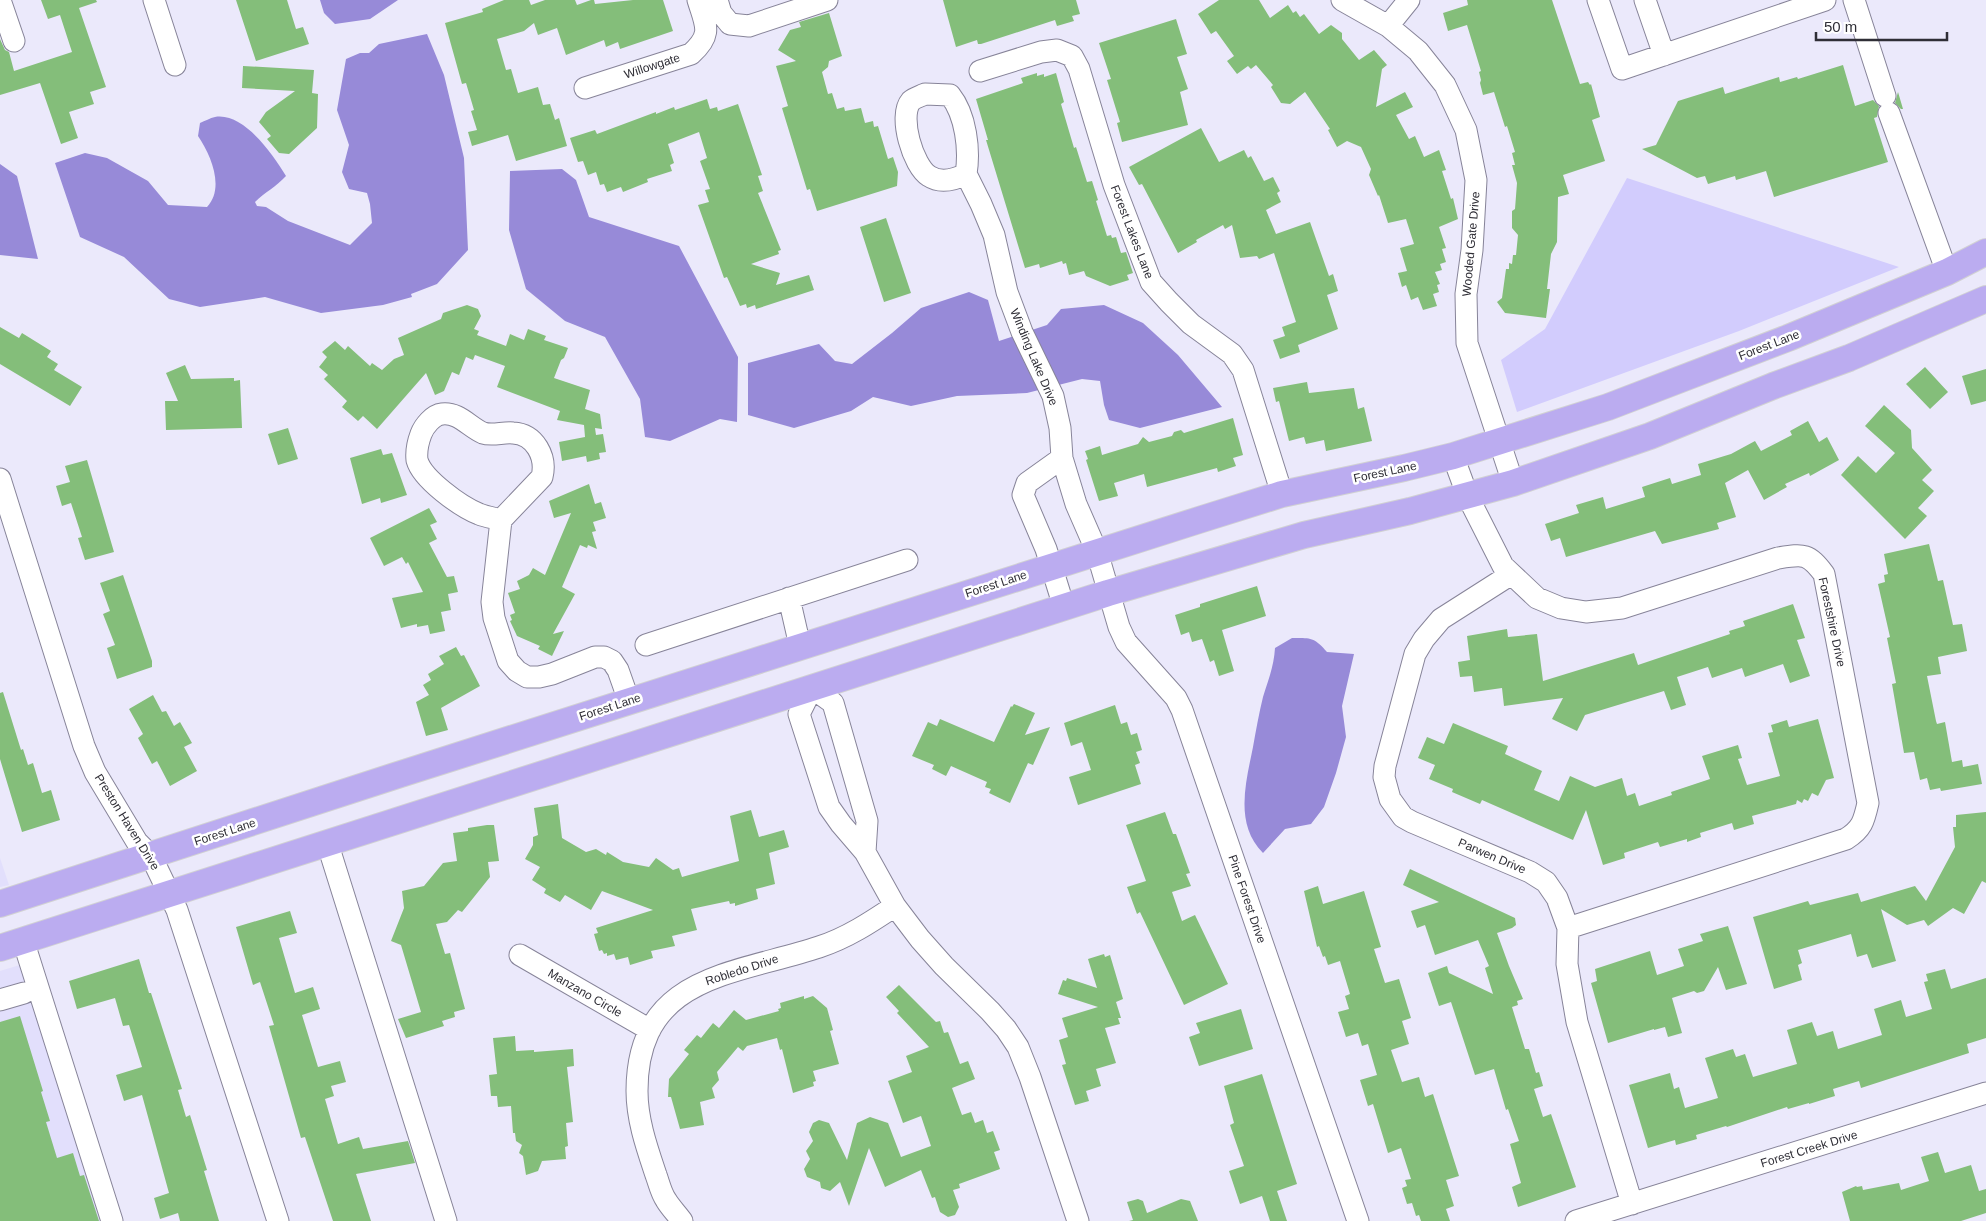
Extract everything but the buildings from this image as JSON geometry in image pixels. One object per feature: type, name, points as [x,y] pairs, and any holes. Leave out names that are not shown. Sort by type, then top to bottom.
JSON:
[{"type":"main road","name":"Forest Lane","points":[[0,904],[800,646],[1282,494],[1453,456],[1617,404],[1788,338],[1950,271],[1986,252]]},
{"type":"main road","points":[[11,944],[1108,593],[1304,535],[1468,497],[1650,436],[1773,386],[1849,358],[1978,303],[1950,271]]},
{"type":"main road","points":[[800,646],[812,688]]},
{"type":"main road","points":[[404,773],[416,814]]},
{"type":"street","points":[[0,0],[14,41]]},
{"type":"street","points":[[154,0],[175,65]]},
{"type":"street","name":"Willowgate","points":[[585,88],[691,54],[706,36],[704,19],[698,0]]},
{"type":"street","points":[[717,0],[721,13],[730,24],[749,26],[826,0]]},
{"type":"street","name":"Wooded Gate Drive","points":[[1342,0],[1388,26],[1418,51],[1445,85],[1466,130],[1476,180],[1472,250],[1466,294],[1467,343],[1513,483]]},
{"type":"street","points":[[1388,26],[1409,0]]},
{"type":"street","points":[[1598,0],[1622,69],[1825,0]]},
{"type":"street","points":[[1645,0],[1664,55]]},
{"type":"street","points":[[1854,0],[1887,105],[1950,271]]},
{"type":"street","name":"Forest Lakes Lane","points":[[980,71],[1041,52],[1057,50],[1072,56],[1079,69],[1114,185],[1151,282],[1192,324],[1232,354],[1243,370],[1282,494]]},
{"type":"street","name":"Winding Lake Drive","points":[[966,174],[994,235],[1008,292],[1022,332],[1053,396],[1060,428],[1062,458],[1076,504],[1097,552],[1108,593]]},
{"type":"street","points":[[501,520],[478,514],[437,488],[424,474],[418,460],[417,444],[423,429],[433,418],[442,414],[453,415],[461,418],[474,429],[485,434],[514,433],[529,438],[539,449],[544,468],[542,477],[501,520],[492,602],[494,618],[508,660],[517,671],[527,677],[539,677],[552,674],[595,657],[604,657],[612,661],[618,670],[629,701]]},
{"type":"street","name":"Forestshire Drive","points":[[1453,456],[1468,497],[1498,558],[1510,574],[1538,598],[1561,608],[1586,612],[1622,608],[1778,558],[1800,555],[1813,560],[1824,574],[1868,803],[1865,818],[1858,832],[1846,839],[1568,928]]},
{"type":"street","points":[[1062,458],[1027,483],[1023,495],[1052,566],[1064,607]]},
{"type":"street","name":"Preston Haven Drive","points":[[0,479],[84,746],[95,772],[137,842],[150,856],[178,910],[278,1221]]},
{"type":"street","points":[[646,645],[907,560]]},
{"type":"street","name":"Parwen Drive","points":[[1510,574],[1442,619],[1424,639],[1415,654],[1385,766],[1386,789],[1396,809],[1412,822],[1530,872],[1546,882],[1556,898],[1568,928],[1567,964],[1578,1022],[1632,1204]]},
{"type":"street","name":"Pine Forest Drive","points":[[1108,593],[1126,642],[1176,698],[1182,710],[1358,1221]]},
{"type":"street","points":[[789,598],[800,646]]},
{"type":"street","points":[[865,852],[867,820],[832,703],[812,688],[799,714],[829,807],[865,852],[895,906],[920,939],[1006,1029],[1018,1047],[1030,1077],[1076,1216]]},
{"type":"street","points":[[815,764],[847,754]]},
{"type":"street","points":[[327,842],[446,1221]]},
{"type":"street","name":"Robledo Drive","points":[[682,1221],[665,1199],[641,1126],[637,1103],[637,1069],[643,1046],[650,1030],[664,1010],[695,986],[718,975],[819,947],[866,925],[895,906]]},
{"type":"street","points":[[11,944],[24,993],[58,1090],[84,1176]]},
{"type":"street","points":[[11,944],[112,1221]]},
{"type":"street","name":"Manzano Circle","points":[[520,955],[650,1030]]},
{"type":"street","points":[[0,1000],[24,993]]},
{"type":"street","name":"Forest Creek Drive","points":[[1632,1204],[1986,1093]]},
{"type":"street","points":[[1576,1221],[1632,1204]]},
{"type":"shaded area","points":[[320,0],[398,0],[370,19],[335,24],[324,13]]},
{"type":"shaded area","points":[[427,34],[444,75],[464,158],[468,250],[437,284],[411,294],[412,297],[383,305],[321,313],[265,297],[200,307],[169,299],[124,257],[80,237],[55,163],[85,153],[107,158],[148,181],[168,205],[207,207],[215,191],[215,181],[211,162],[198,136],[200,123],[215,117],[226,117],[247,128],[274,157],[286,176],[255,202],[257,206],[266,207],[288,221],[350,245],[372,223],[367,193],[349,189],[342,172],[349,145],[337,110],[346,59],[360,53],[369,53],[379,44]]},
{"type":"shaded area","points":[[0,164],[17,176],[38,259],[0,255]]},
{"type":"shaded area","points":[[562,169],[576,180],[589,217],[679,246],[738,357],[737,422],[720,419],[670,441],[645,437],[640,399],[605,337],[565,321],[526,289],[509,230],[510,171]]},
{"type":"shaded area","points":[[1627,178],[1899,267],[1739,331],[1517,412],[1501,360],[1545,329]]},
{"type":"shaded area","points":[[969,292],[988,300],[999,341],[1047,325],[1061,309],[1104,305],[1143,323],[1178,355],[1222,407],[1140,428],[1109,420],[1100,381],[1082,379],[1027,393],[957,396],[911,406],[873,397],[851,411],[794,428],[748,415],[748,363],[819,344],[835,361],[852,364],[921,308]]},
{"type":"shaded area","points":[[1292,638],[1312,639],[1319,643],[1327,652],[1354,654],[1342,706],[1346,737],[1324,807],[1311,824],[1285,829],[1263,853],[1254,842],[1248,829],[1245,816],[1245,788],[1260,709],[1272,667],[1275,648]]},
{"type":"shaded area","points":[[0,858],[9,885],[0,887]]},
{"type":"shaded area","points":[[23,964],[104,1221],[0,1221],[0,971]]}]
